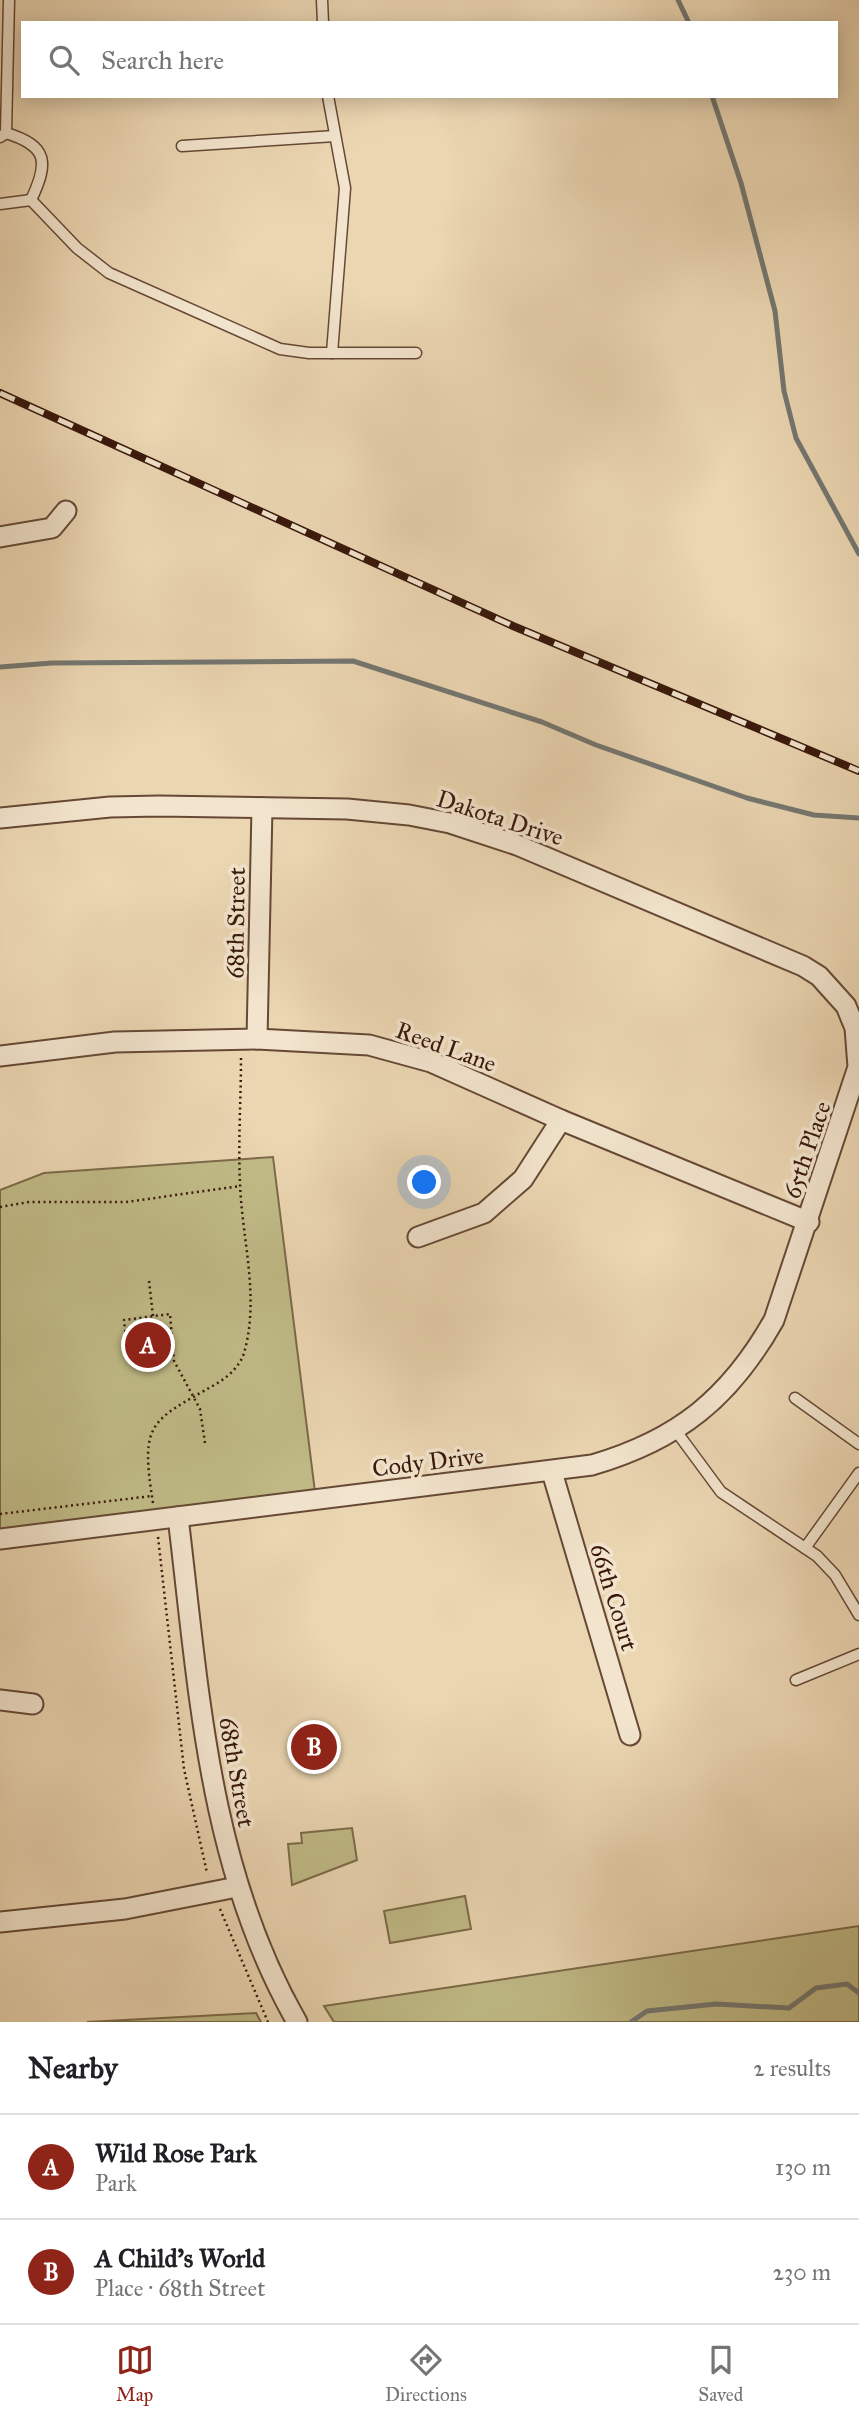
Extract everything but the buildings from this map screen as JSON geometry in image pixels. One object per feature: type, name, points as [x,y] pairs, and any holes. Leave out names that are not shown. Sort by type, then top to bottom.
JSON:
[{"type":"street","points":[[0,537],[52,528],[66,511]]},
{"type":"street","name":"Dakota Drive","points":[[0,818],[110,807],[356,809],[408,815],[491,835],[803,966],[835,990],[854,1024]]},
{"type":"street","name":"68th Street","points":[[257,1039],[262,808]]},
{"type":"street","name":"65th Place","points":[[786,1290],[854,1105],[859,1044],[854,1024]]},
{"type":"street","name":"Reed Lane","points":[[0,1056],[115,1041],[257,1039],[369,1045],[431,1062],[561,1120],[809,1222]]},
{"type":"street","points":[[418,1237],[484,1213],[523,1179],[561,1120]]},
{"type":"street","name":"Cody Drive","points":[[0,1539],[552,1472],[621,1457],[676,1431],[712,1403],[756,1352],[786,1290]]},
{"type":"street","name":"66th Court","points":[[552,1472],[630,1735]]},
{"type":"street","name":"68th Street","points":[[178,1517],[212,1787],[237,1887],[261,1950],[297,2022]]},
{"type":"street","points":[[0,1700],[33,1704]]},
{"type":"street","points":[[0,1923],[125,1909],[237,1887]]},
{"type":"lane","points":[[9,0],[3,135],[26,139],[39,151],[43,174],[31,200]]},
{"type":"lane","points":[[322,0],[323,21]]},
{"type":"lane","points":[[328,98],[345,188],[332,353]]},
{"type":"lane","points":[[182,146],[335,136]]},
{"type":"lane","points":[[0,204],[31,200]]},
{"type":"lane","points":[[31,200],[85,255],[109,272],[271,346],[302,353],[416,353]]},
{"type":"lane","points":[[795,1398],[859,1444]]},
{"type":"lane","points":[[676,1431],[721,1492],[805,1548],[835,1575],[859,1615]]},
{"type":"lane","points":[[805,1548],[859,1473]]},
{"type":"lane","points":[[796,1680],[859,1654]]},
{"type":"path","points":[[0,1514],[152,1496],[148,1454],[152,1433],[167,1411],[225,1379],[243,1356],[248,1336],[249,1269],[240,1186],[241,1053]]},
{"type":"path","points":[[0,1207],[29,1202],[126,1202],[240,1186]]},
{"type":"path","points":[[149,1282],[153,1316]]},
{"type":"path","points":[[174,1352],[128,1357],[124,1320],[170,1314],[174,1352],[174,1361],[200,1409],[205,1443]]},
{"type":"shaded area","points":[[273,1157],[316,1500],[0,1539],[0,1190],[44,1173]]},
{"type":"shaded area","points":[[352,1828],[357,1860],[292,1885],[288,1844],[302,1843],[301,1833]]},
{"type":"shaded area","points":[[465,1896],[471,1929],[390,1943],[384,1911]]},
{"type":"shaded area","points":[[859,1926],[859,2022],[334,2022],[324,2006]]},
{"type":"shaded area","points":[[256,2013],[261,2022],[87,2022]]},
{"type":"waterway","points":[[678,0],[688,21]]},
{"type":"waterway","points":[[713,98],[741,183],[775,311],[784,391],[796,438],[859,554]]},
{"type":"waterway","points":[[0,667],[52,663],[353,661],[542,722],[596,745],[747,798],[814,815],[859,818]]},
{"type":"waterway","points":[[631,2022],[647,2011],[716,2004],[789,2008],[816,1988],[847,1984],[859,1993]]},
{"type":"railway","points":[[0,393],[513,626],[859,771]]},
{"type":"place","name":"Wild Rose Park","points":[[148,1345]]},
{"type":"place","name":"A Child's World","points":[[314,1747]]}]
